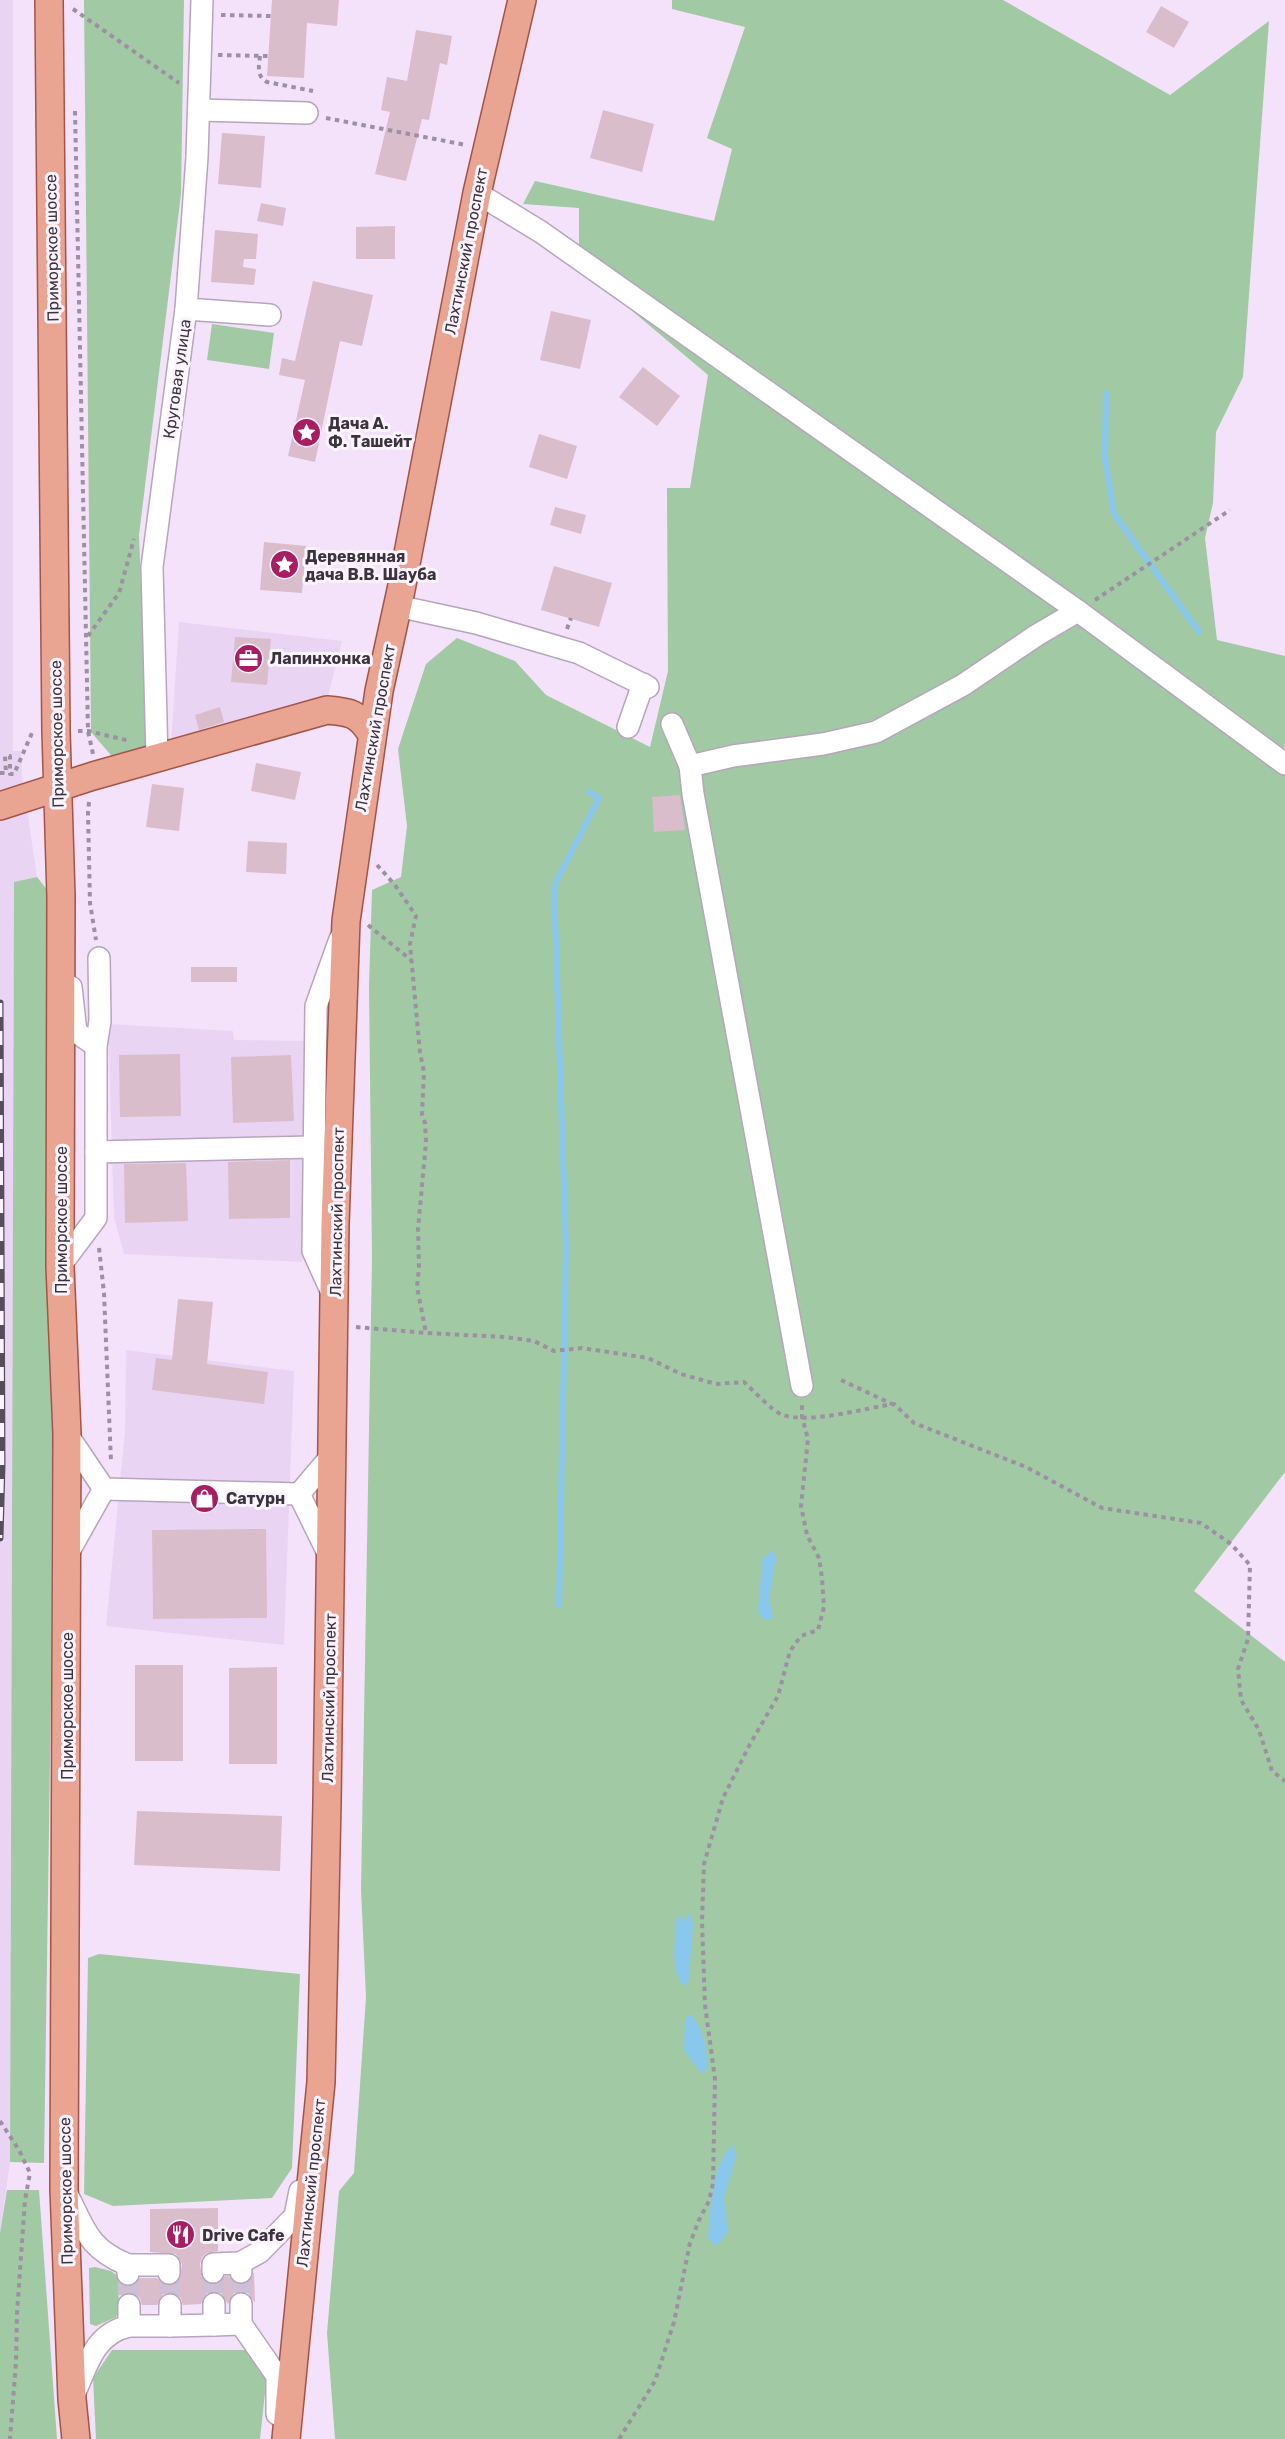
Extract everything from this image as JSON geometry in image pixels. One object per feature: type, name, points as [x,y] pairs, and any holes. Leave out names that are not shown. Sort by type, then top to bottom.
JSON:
[{"type":"main road","name":"Лахтинский проспект","points":[[286,2439],[320,2095],[333,1454],[334,1224],[371,733],[477,193],[522,0]]},
{"type":"main road","name":"Приморское шоссе","points":[[61,4],[57,788],[61,897],[60,1266],[67,1434],[68,1553],[64,2189],[72,2399],[76,2439]]},
{"type":"main road","points":[[0,806],[157,753],[327,710],[346,712],[362,719],[371,733]]},
{"type":"street","name":"Круговая улица","points":[[157,753],[152,567],[186,309],[199,104],[201,7]]},
{"type":"street","points":[[199,104],[307,113]]},
{"type":"street","points":[[477,193],[541,232],[1078,611],[1285,764]]},
{"type":"street","points":[[186,309],[270,315]]},
{"type":"street","points":[[397,606],[476,623],[579,653],[645,686],[628,727]]},
{"type":"street","points":[[690,766],[733,756],[823,744],[876,732],[963,685],[1037,635],[1078,611]]},
{"type":"street","points":[[672,724],[690,766],[693,794],[802,1386]]},
{"type":"street","points":[[61,897],[76,1032],[96,1046]]},
{"type":"street","points":[[335,1301],[313,1251],[316,1006],[356,922]]},
{"type":"street","points":[[60,1266],[96,1218],[96,1046],[100,1021],[99,958]]},
{"type":"street","points":[[96,1152],[313,1147]]},
{"type":"street","points":[[67,1434],[108,1489]]},
{"type":"street","points":[[299,1494],[333,1454]]},
{"type":"street","points":[[108,1489],[299,1494]]},
{"type":"street","points":[[68,1553],[108,1489]]},
{"type":"street","points":[[299,1494],[331,1558]]},
{"type":"street","points":[[213,2272],[213,2264],[240,2268],[260,2252],[295,2216],[320,2095]]},
{"type":"street","points":[[64,2189],[93,2245],[128,2270],[169,2265],[169,2273]]},
{"type":"street","points":[[72,2399],[97,2345],[129,2316],[241,2314],[278,2376],[277,2439]]},
{"type":"path","points":[[61,4],[73,0]]},
{"type":"path","points":[[61,4],[73,21]]},
{"type":"path","points":[[61,4],[199,104]]},
{"type":"path","points":[[201,7],[271,16]]},
{"type":"path","points":[[200,60],[229,54],[268,56]]},
{"type":"path","points":[[260,56],[261,79],[313,91]]},
{"type":"path","points":[[75,104],[88,731],[95,763]]},
{"type":"path","points":[[307,113],[456,142],[487,151]]},
{"type":"path","points":[[1078,611],[1230,510]]},
{"type":"path","points":[[87,637],[119,593],[136,531]]},
{"type":"path","points":[[69,731],[88,731],[157,753]]},
{"type":"path","points":[[0,773],[6,773],[5,756],[10,756],[10,774],[14,774],[32,732],[38,732]]},
{"type":"path","points":[[90,801],[88,813],[90,903],[99,958]]},
{"type":"path","points":[[373,860],[395,885],[416,916],[410,944],[420,1053],[425,1080],[422,1114],[426,1131],[418,1229],[417,1287],[426,1333]]},
{"type":"path","points":[[356,922],[412,960]]},
{"type":"path","points":[[96,1218],[104,1293],[108,1489]]},
{"type":"path","points":[[356,1327],[505,1336],[534,1341],[554,1351],[582,1348],[648,1358],[681,1374],[717,1384],[744,1382],[782,1415],[802,1417],[841,1414],[894,1404]]},
{"type":"path","points":[[841,1380],[894,1404],[914,1422],[1026,1467],[1102,1508],[1201,1523],[1231,1544],[1250,1565],[1248,1639],[1238,1670],[1241,1700],[1259,1730],[1272,1771],[1285,1780]]},
{"type":"path","points":[[619,2439],[655,2380],[674,2322],[690,2243],[709,2201],[713,2184],[715,2079],[705,2005],[702,1922],[704,1864],[723,1798],[750,1744],[778,1696],[790,1651],[801,1636],[818,1630],[824,1607],[819,1558],[807,1535],[801,1506],[808,1439],[802,1417],[802,1386]]},
{"type":"path","points":[[0,2121],[19,2150],[30,2173],[25,2200],[10,2439]]},
{"type":"shaded area","points":[[0,0],[13,0],[13,751],[21,751],[22,776],[37,877],[14,883],[10,2162],[0,2233]]},
{"type":"shaded area","points":[[179,622],[342,641],[328,696],[171,743]]},
{"type":"shaded area","points":[[108,1024],[233,1031],[234,1040],[305,1041],[302,1262],[124,1254],[114,1217]]},
{"type":"shaded area","points":[[126,1350],[294,1371],[284,1645],[106,1626],[125,1431]]},
{"type":"green space","points":[[84,0],[184,0],[181,194],[139,535],[147,746],[116,761],[91,732]]},
{"type":"green space","points":[[672,0],[1003,0],[1170,95],[1269,21],[1243,377],[1216,432],[1213,503],[1205,538],[1217,640],[1285,656],[1283,755],[1285,766],[1285,1472],[1194,1591],[1285,1662],[1285,2439],[335,2439],[327,2333],[339,2191],[354,2173],[366,1997],[361,1890],[372,1258],[369,986],[372,890],[401,877],[407,826],[398,749],[426,664],[457,638],[515,661],[546,695],[650,747],[668,671],[667,488],[690,488],[708,375],[579,266],[579,208],[523,204],[535,181],[714,221],[732,149],[707,138],[745,27],[672,9]]},
{"type":"green space","points":[[212,324],[274,333],[269,369],[207,360]]},
{"type":"green space","points":[[37,877],[48,891],[53,1185],[51,1693],[44,2163],[10,2162],[14,882]]},
{"type":"green space","points":[[99,1954],[300,1974],[292,2168],[272,2198],[113,2206],[84,2194],[88,1958]]},
{"type":"green space","points":[[7,2190],[39,2190],[57,2439],[0,2439],[0,2233]]},
{"type":"green space","points":[[95,2267],[111,2271],[118,2276],[119,2310],[116,2317],[96,2326],[90,2324],[89,2268]]},
{"type":"green space","points":[[112,2350],[249,2350],[267,2374],[260,2439],[96,2439],[93,2378]]},
{"type":"water","points":[[772,1551],[776,1556],[769,1598],[773,1618],[764,1620],[758,1611],[762,1559]]},
{"type":"water","points":[[690,1912],[693,1924],[689,1979],[685,1987],[676,1972],[675,1942],[677,1914],[684,1921]]},
{"type":"water","points":[[691,2015],[699,2027],[706,2048],[707,2070],[701,2073],[684,2050],[685,2018]]},
{"type":"water","points":[[733,2144],[736,2157],[724,2198],[728,2232],[717,2246],[708,2239],[711,2201],[720,2164],[725,2153]]},
{"type":"building","points":[[272,0],[339,0],[337,26],[307,23],[304,78],[267,76]]},
{"type":"building","points":[[1161,6],[1189,22],[1174,48],[1146,32]]},
{"type":"building","points":[[416,30],[452,36],[447,65],[440,63],[429,120],[422,119],[406,181],[375,174],[390,112],[381,110],[387,77],[407,81]]},
{"type":"building","points":[[603,110],[654,124],[642,172],[590,158]]},
{"type":"building","points":[[222,133],[265,136],[261,188],[218,184]]},
{"type":"building","points":[[261,203],[286,208],[283,226],[257,221]]},
{"type":"building","points":[[395,226],[395,259],[356,259],[356,227]]},
{"type":"building","points":[[215,230],[258,234],[256,259],[244,259],[243,267],[256,269],[254,285],[211,282]]},
{"type":"building","points":[[313,281],[373,295],[362,346],[340,341],[315,462],[288,456],[305,380],[279,375],[282,358],[295,361]]},
{"type":"building","points":[[551,311],[591,320],[580,369],[540,360]]},
{"type":"building","points":[[643,367],[680,396],[657,426],[619,397]]},
{"type":"building","points":[[539,434],[577,446],[567,479],[529,467]]},
{"type":"building","points":[[555,507],[586,515],[581,534],[550,525]]},
{"type":"building","points":[[264,542],[306,546],[302,593],[260,590]]},
{"type":"building","points":[[554,566],[612,583],[599,627],[541,610]]},
{"type":"building","points":[[235,637],[271,639],[267,685],[231,682]]},
{"type":"building","points":[[220,707],[224,722],[199,730],[195,715]]},
{"type":"building","points":[[256,763],[301,772],[295,800],[251,791]]},
{"type":"building","points":[[152,784],[184,788],[179,831],[146,827]]},
{"type":"building","points":[[680,795],[685,830],[654,832],[652,797]]},
{"type":"building","points":[[248,841],[287,843],[286,874],[246,872]]},
{"type":"building","points":[[191,967],[237,967],[237,982],[191,982]]},
{"type":"building","points":[[180,1054],[181,1116],[120,1117],[119,1055]]},
{"type":"building","points":[[291,1055],[294,1121],[233,1123],[231,1057]]},
{"type":"building","points":[[290,1160],[290,1218],[229,1219],[228,1162]]},
{"type":"building","points":[[186,1163],[188,1221],[125,1223],[124,1164]]},
{"type":"building","points":[[178,1299],[213,1302],[207,1364],[268,1372],[264,1404],[152,1390],[156,1358],[172,1360]]},
{"type":"building","points":[[266,1529],[267,1618],[153,1619],[152,1530]]},
{"type":"building","points":[[135,1665],[183,1665],[183,1761],[135,1761]]},
{"type":"building","points":[[277,1667],[277,1764],[229,1764],[229,1668]]},
{"type":"building","points":[[137,1811],[282,1816],[280,1871],[134,1865]]},
{"type":"building","points":[[218,2208],[218,2251],[207,2253],[202,2257],[200,2264],[202,2278],[214,2285],[220,2283],[225,2276],[229,2276],[235,2283],[243,2285],[249,2282],[254,2272],[255,2303],[248,2293],[242,2291],[234,2293],[228,2304],[221,2293],[215,2291],[207,2293],[201,2304],[183,2305],[181,2298],[171,2292],[163,2294],[157,2305],[142,2305],[140,2298],[130,2292],[121,2296],[120,2284],[127,2287],[134,2285],[140,2278],[157,2278],[162,2284],[168,2286],[176,2284],[180,2279],[182,2264],[176,2254],[150,2252],[150,2209]]},
{"type":"waterway","points":[[1106,393],[1105,457],[1114,514],[1199,632]]},
{"type":"waterway","points":[[559,1605],[566,1249],[554,886],[599,798],[589,792]]},
{"type":"tunnel","points":[[213,2272],[214,2304]]},
{"type":"tunnel","points":[[241,2272],[241,2304]]},
{"type":"tunnel","points":[[169,2273],[170,2305]]},
{"type":"tunnel","points":[[128,2274],[129,2305]]},
{"type":"railway","points":[[0,1003],[2,1464],[0,1538]]},
{"type":"place","name":"Дача А. Ф. Ташейт","points":[[307,432]]},
{"type":"place","name":"Деревянная дача В.В. Шауба","points":[[284,565]]},
{"type":"place","name":"Лапинхонка","points":[[249,658]]},
{"type":"place","name":"Сатурн","points":[[205,1498]]},
{"type":"place","name":"Drive Cafe","points":[[181,2235]]}]
